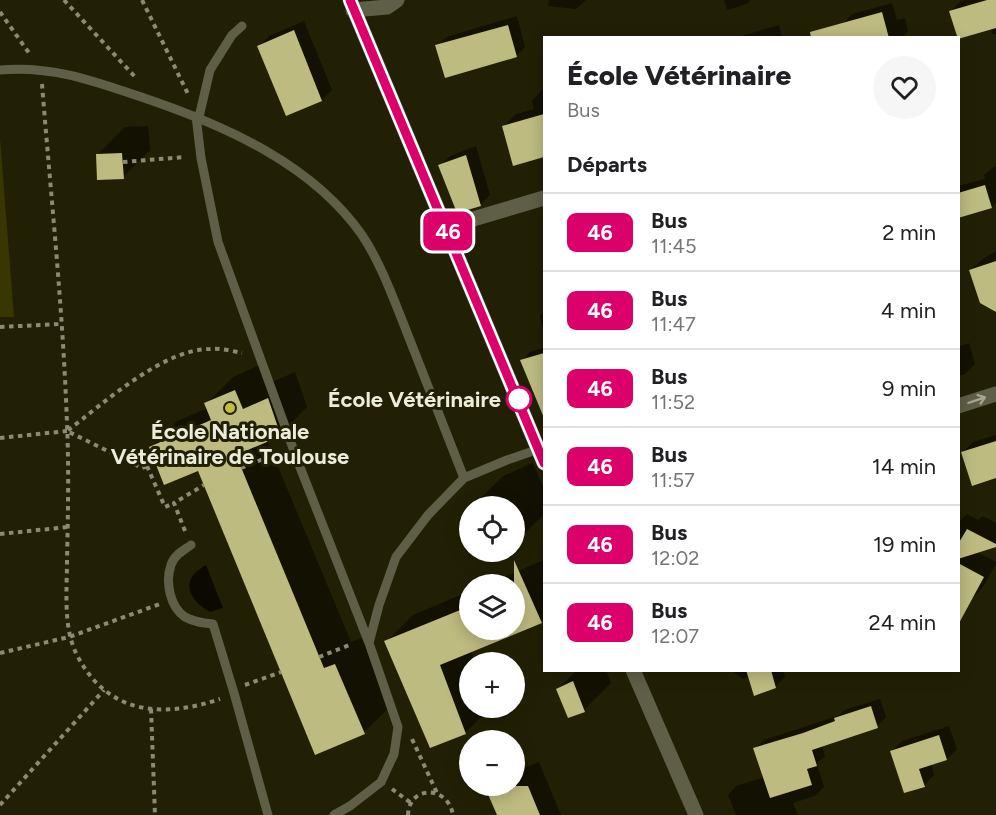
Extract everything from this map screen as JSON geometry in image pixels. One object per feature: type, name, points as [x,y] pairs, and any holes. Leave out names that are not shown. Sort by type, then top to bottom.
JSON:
[{"type":"street","points":[[351,5],[375,0]]},
{"type":"street","points":[[351,5],[387,7],[397,0]]},
{"type":"street","points":[[351,5],[542,456]]},
{"type":"street","points":[[446,227],[543,198]]},
{"type":"street","points":[[960,405],[996,394]]},
{"type":"street","points":[[634,672],[696,815]]},
{"type":"lane","points":[[243,26],[232,35],[210,70],[197,117],[201,155],[218,242],[398,727],[394,754],[381,782],[350,806],[334,815]]},
{"type":"lane","points":[[0,70],[40,69],[75,75],[197,117],[277,156],[328,197],[362,235],[387,283],[464,478]]},
{"type":"lane","points":[[369,644],[379,605],[396,557],[428,514],[464,478],[507,460],[542,456]]},
{"type":"lane","points":[[191,545],[178,554],[171,564],[169,579],[171,600],[183,616],[196,622],[213,624],[268,815]]},
{"type":"path","points":[[64,0],[160,104]]},
{"type":"path","points":[[142,0],[197,117]]},
{"type":"path","points":[[0,12],[40,69],[68,431],[69,637],[82,663],[109,695],[134,707],[168,710],[210,702],[234,693]]},
{"type":"path","points":[[123,162],[201,155]]},
{"type":"path","points":[[0,327],[61,324]]},
{"type":"path","points":[[0,438],[68,431],[136,380],[164,362],[189,352],[209,348],[250,355],[261,360]]},
{"type":"path","points":[[68,431],[142,468],[155,463]]},
{"type":"path","points":[[241,468],[278,454]]},
{"type":"path","points":[[147,466],[165,507],[174,504],[204,485]]},
{"type":"path","points":[[174,504],[183,526]]},
{"type":"path","points":[[0,534],[68,527]]},
{"type":"path","points":[[0,653],[69,637],[171,600]]},
{"type":"path","points":[[319,657],[350,644]]},
{"type":"path","points":[[252,682],[281,672]]},
{"type":"path","points":[[0,805],[104,689]]},
{"type":"path","points":[[151,709],[155,815]]},
{"type":"path","points":[[397,733],[410,734],[437,793],[448,802],[453,815]]},
{"type":"path","points":[[381,782],[411,803]]},
{"type":"path","points":[[408,815],[411,803],[422,794],[437,793]]},
{"type":"shaded area","points":[[0,139],[14,317],[0,317]]},
{"type":"shaded area","points":[[206,565],[223,608],[210,612],[196,602],[190,589],[192,577]]},
{"type":"building","points":[[987,0],[996,0],[996,28],[960,38],[960,36],[957,36],[949,11]]},
{"type":"building","points":[[882,12],[888,36],[811,36],[810,32]]},
{"type":"building","points":[[508,25],[517,57],[445,78],[435,45]]},
{"type":"building","points":[[294,30],[322,101],[286,116],[257,46]]},
{"type":"building","points":[[543,114],[543,157],[513,166],[502,126]]},
{"type":"building","points":[[122,153],[124,179],[97,180],[96,154]]},
{"type":"building","points":[[466,155],[481,206],[457,213],[438,165]]},
{"type":"building","points":[[985,185],[992,208],[960,217],[960,192]]},
{"type":"building","points":[[996,261],[996,312],[980,303],[969,270]]},
{"type":"building","points":[[543,353],[543,416],[520,360]]},
{"type":"building","points":[[235,390],[243,409],[268,398],[281,436],[236,455],[324,668],[335,664],[365,734],[315,755],[198,471],[164,485],[149,447],[211,420],[204,403]]},
{"type":"building","points":[[996,441],[996,478],[972,486],[961,452]]},
{"type":"building","points":[[967,529],[996,544],[996,547],[960,558],[960,541]]},
{"type":"building","points":[[514,562],[515,562],[520,574],[514,574]]},
{"type":"building","points":[[960,564],[984,577],[960,621]]},
{"type":"building","points":[[525,585],[542,623],[525,630]]},
{"type":"building","points":[[459,610],[459,640],[501,640],[472,652],[459,652],[459,657],[440,665],[464,730],[459,730],[459,737],[430,748],[384,641]]},
{"type":"building","points":[[747,672],[772,672],[776,688],[754,696]]},
{"type":"building","points":[[573,681],[585,712],[568,718],[556,689]]},
{"type":"building","points":[[871,706],[878,728],[812,750],[817,766],[807,769],[812,785],[770,798],[753,748],[803,733],[835,721],[834,718]]},
{"type":"building","points":[[939,735],[947,760],[919,769],[925,787],[904,793],[890,751]]},
{"type":"building","points":[[525,786],[528,786],[540,815],[497,815],[489,796],[525,796]]},
{"type":"bus line","name":"46","points":[[350,0],[543,460]]},
{"type":"place","name":"École Vétérinaire","points":[[519,399]]},
{"type":"place","name":"École Nationale Vétérinaire de Toulouse","points":[[230,408]]}]
